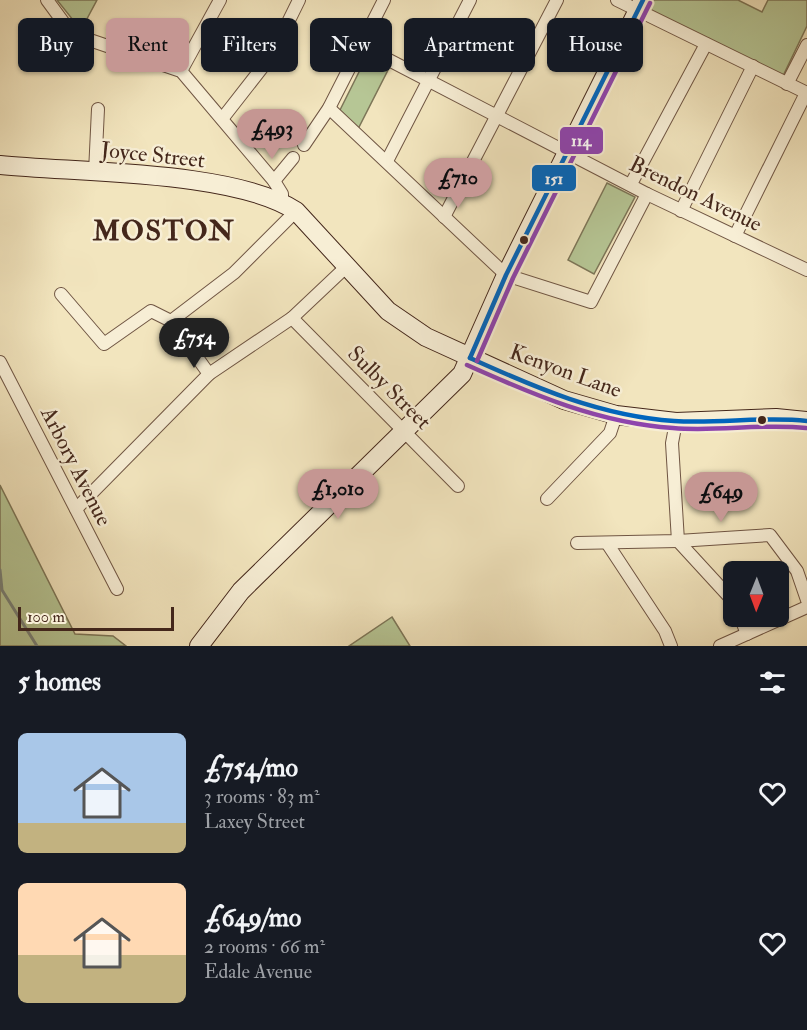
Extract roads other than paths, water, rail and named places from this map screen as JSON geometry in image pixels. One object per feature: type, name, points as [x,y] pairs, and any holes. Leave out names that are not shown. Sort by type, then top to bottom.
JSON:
[{"type":"main road","points":[[212,646],[250,599],[458,378],[470,358],[506,275],[641,5]]},
{"type":"main road","name":"Joyce Street","points":[[0,165],[95,171],[196,182],[289,206]]},
{"type":"main road","name":"Kenyon Lane","points":[[289,206],[388,311],[426,337],[564,400],[616,415],[676,422],[765,418],[807,421]]},
{"type":"main road","points":[[199,646],[241,591],[407,434]]},
{"type":"street","points":[[47,0],[72,34],[106,46]]},
{"type":"street","points":[[222,119],[272,55],[299,0]]},
{"type":"street","points":[[374,18],[384,0]]},
{"type":"street","points":[[387,161],[470,0]]},
{"type":"street","points":[[444,217],[556,0]]},
{"type":"street","points":[[616,0],[641,5],[706,44],[806,93],[735,236]]},
{"type":"street","points":[[189,57],[218,1]]},
{"type":"street","points":[[631,184],[706,44]]},
{"type":"street","points":[[788,84],[807,45]]},
{"type":"street","name":"Brendon Avenue","points":[[392,61],[647,194],[807,270]]},
{"type":"street","points":[[681,211],[753,66]]},
{"type":"street","points":[[171,321],[234,273],[289,206],[274,181],[182,72]]},
{"type":"street","points":[[304,145],[329,108],[347,72]]},
{"type":"street","points":[[329,108],[506,275],[591,302],[647,194]]},
{"type":"street","points":[[95,171],[98,109]]},
{"type":"street","points":[[274,181],[293,158]]},
{"type":"street","points":[[76,509],[209,374],[292,318],[346,267]]},
{"type":"street","points":[[61,294],[104,344],[151,311],[171,321],[209,374]]},
{"type":"street","name":"Sulby Street","points":[[292,318],[458,486]]},
{"type":"street","name":"Arbory Avenue","points":[[0,362],[117,589]]},
{"type":"street","points":[[547,499],[610,433],[616,415]]},
{"type":"street","points":[[676,422],[672,443],[678,541],[723,590]]},
{"type":"street","points":[[578,543],[678,541],[770,535],[797,571],[807,600]]},
{"type":"street","points":[[607,543],[665,631],[671,646]]},
{"type":"street","points":[[720,646],[807,607]]},
{"type":"street","points":[[744,627],[747,634]]},
{"type":"waterway","points":[[0,570],[2,590],[37,646]]},
{"type":"district","name":"MOSTON","points":[[164,230]]}]
